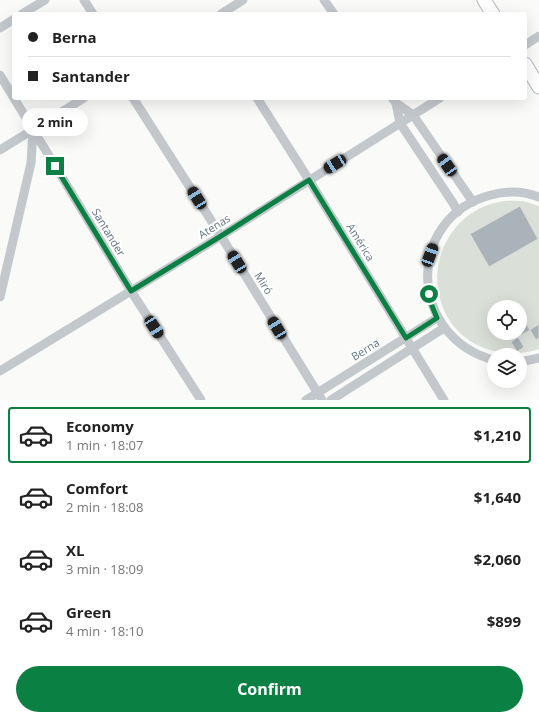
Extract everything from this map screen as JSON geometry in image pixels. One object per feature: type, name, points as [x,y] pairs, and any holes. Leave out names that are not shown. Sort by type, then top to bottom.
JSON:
[{"type":"street","points":[[25,12],[45,0]]},
{"type":"street","points":[[84,0],[91,12]]},
{"type":"street","points":[[224,12],[243,0]]},
{"type":"street","points":[[324,0],[333,12]]},
{"type":"street","points":[[484,0],[492,12]]},
{"type":"street","points":[[0,28],[12,20]]},
{"type":"street","points":[[527,44],[539,36]]},
{"type":"street","points":[[527,67],[539,87]]},
{"type":"street","name":"Santander","points":[[0,75],[12,95]]},
{"type":"street","name":"Santander","points":[[15,100],[131,291],[201,400]]},
{"type":"street","points":[[0,150],[81,100]]},
{"type":"street","name":"Miró","points":[[135,100],[319,396]]},
{"type":"street","name":"América","points":[[258,100],[444,400]]},
{"type":"street","points":[[394,100],[413,115],[473,202]]},
{"type":"street","points":[[394,100],[400,124],[458,212]]},
{"type":"street","name":"Atenas","points":[[0,372],[221,236],[437,100]]},
{"type":"street","points":[[0,297],[30,161],[33,130]]},
{"type":"street","points":[[30,161],[38,155],[47,154]]},
{"type":"street","points":[[487,358],[473,353],[462,346],[444,328],[437,318],[429,294],[428,268],[430,255],[441,232],[458,212],[473,202],[485,197],[510,192],[524,193],[539,197]]},
{"type":"street","name":"Berna","points":[[306,400],[319,396],[437,318]]},
{"type":"street","points":[[331,400],[444,328]]},
{"type":"street","points":[[527,361],[539,358]]},
{"type":"shaded area","points":[[502,201],[523,201],[539,206],[539,349],[527,351],[527,348],[487,349],[469,340],[458,331],[449,319],[442,305],[438,292],[437,275],[439,260],[451,234],[460,223],[484,206]]},
{"type":"building","points":[[520,206],[538,239],[489,267],[470,234]]},
{"type":"building","points":[[539,324],[539,338],[536,340],[530,330]]},
{"type":"building","points":[[514,340],[520,340],[524,347],[515,348],[511,342]]},
{"type":"route","points":[[55,166],[131,291],[309,180],[406,338],[437,318],[429,294]]}]
